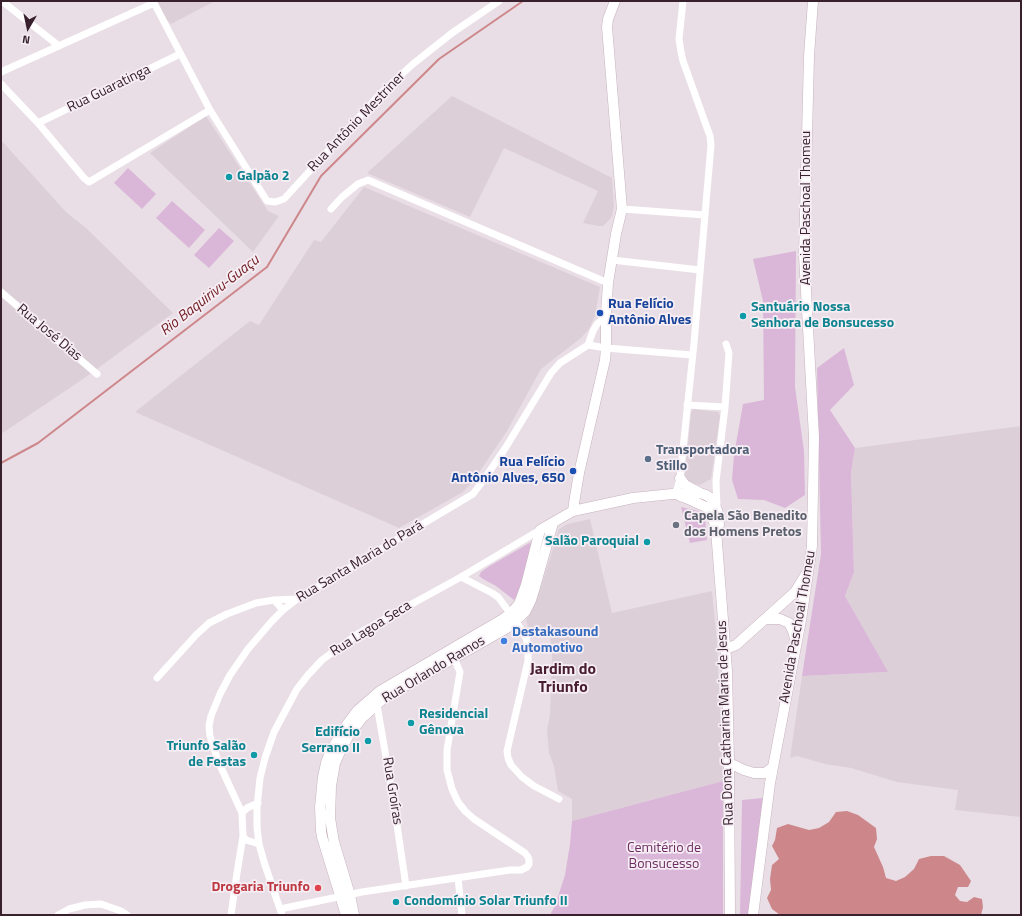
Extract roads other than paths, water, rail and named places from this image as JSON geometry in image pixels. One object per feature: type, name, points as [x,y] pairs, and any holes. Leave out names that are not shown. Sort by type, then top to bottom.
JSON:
[{"type":"main road","points":[[573,511],[579,473],[605,360],[608,283],[622,209],[608,27],[608,19],[616,1]]},
{"type":"main road","name":"Avenida Paschoal Thomeu","points":[[753,915],[770,783],[801,620],[812,546],[814,436],[804,255],[809,56],[813,1]]},
{"type":"main road","points":[[680,478],[685,485],[711,498],[717,510]]},
{"type":"main road","points":[[672,494],[700,493]]},
{"type":"main road","name":"Rua Lagoa Seca","points":[[540,530],[573,511],[633,498],[672,494]]},
{"type":"main road","name":"Rua Dona Catharina Maria de Jesus","points":[[672,494],[686,498],[706,507],[712,514],[716,530],[725,649],[729,763],[730,915]]},
{"type":"main road","name":"Rua Dona Catharina Maria de Jesus","points":[[716,530],[718,525],[717,510]]},
{"type":"main road","name":"Rua Orlando Ramos","points":[[345,896],[330,818],[331,786],[335,763],[350,734],[375,701],[382,689],[503,619],[525,612],[531,600],[553,522]]},
{"type":"main road","name":"Rua Orlando Ramos","points":[[375,701],[384,698],[507,628],[519,604],[526,585],[540,530]]},
{"type":"main road","points":[[725,649],[736,645],[766,619],[795,592],[809,571]]},
{"type":"main road","points":[[766,619],[780,619],[789,623],[796,643]]},
{"type":"main road","points":[[729,763],[754,773],[765,773],[773,767]]},
{"type":"main road","points":[[345,896],[346,915]]},
{"type":"main road","points":[[345,896],[354,915]]},
{"type":"street","points":[[2,1],[59,46]]},
{"type":"street","name":"Rua Antônio Mestriner","points":[[210,110],[267,201],[275,202],[284,199],[381,94],[413,64],[452,33],[499,1]]},
{"type":"street","points":[[672,494],[677,490],[680,478],[711,145],[710,136],[681,52],[679,39],[683,1]]},
{"type":"street","points":[[1,72],[153,2],[210,110],[89,182],[38,123],[1,84]]},
{"type":"street","name":"Rua Guaratinga","points":[[38,123],[180,54]]},
{"type":"street","points":[[331,209],[342,197],[358,184],[368,180],[608,283]]},
{"type":"street","points":[[622,209],[705,215]]},
{"type":"street","points":[[612,260],[700,270]]},
{"type":"street","name":"Rua José Dias","points":[[1,292],[97,374]]},
{"type":"street","points":[[606,316],[592,331],[588,345],[606,348],[692,355]]},
{"type":"street","name":"Rua Dona Catharina Maria de Jesus","points":[[717,510],[716,481],[725,407],[729,353],[726,344]]},
{"type":"street","name":"Rua Santa Maria do Pará","points":[[242,813],[218,761],[210,736],[209,726],[211,716],[220,694],[230,675],[248,649],[272,621],[297,599],[473,494],[486,478],[506,447],[551,373],[560,363],[588,345]]},
{"type":"street","points":[[687,405],[725,407]]},
{"type":"street","points":[[700,493],[712,487],[716,481]]},
{"type":"street","name":"Rua Lagoa Seca","points":[[281,912],[259,844],[257,827],[258,803],[260,778],[265,758],[274,732],[297,689],[322,660],[359,634],[461,577],[540,530]]},
{"type":"street","points":[[461,577],[492,592],[502,601],[526,638],[528,645],[528,661],[507,751],[508,758],[511,765],[522,777],[534,786],[559,799]]},
{"type":"street","points":[[157,678],[196,635],[209,623],[227,614],[256,603],[274,600],[297,599]]},
{"type":"street","points":[[274,600],[283,610]]},
{"type":"street","points":[[281,912],[345,896],[510,870],[521,870],[527,867],[529,860],[525,853],[474,819],[458,802],[452,789],[447,770],[447,750],[460,672],[454,658]]},
{"type":"street","name":"Rua Groíras","points":[[375,701],[393,798],[406,886]]},
{"type":"street","points":[[231,915],[243,836],[242,813],[247,808],[258,803]]},
{"type":"street","points":[[243,836],[246,840],[259,844]]},
{"type":"street","points":[[458,878],[462,915]]},
{"type":"street","points":[[58,915],[80,906],[101,904],[121,911],[127,915]]},
{"type":"waterway","name":"Rio Baquirivu-Guaçu","points":[[1,463],[38,443],[267,267],[321,176],[439,59],[523,1]]},
{"type":"place","name":"Galpão 2","points":[[229,177]]},
{"type":"place","name":"Rua Felício Antônio Alves","points":[[600,313]]},
{"type":"place","name":"Santuário Nossa Senhora de Bonsucesso","points":[[743,316]]},
{"type":"place","name":"Transportadora Stillo","points":[[648,459]]},
{"type":"place","name":"Rua Felício Antônio Alves, 650","points":[[573,471]]},
{"type":"place","name":"Capela São Benedito dos Homens Pretos","points":[[676,525]]},
{"type":"place","name":"Salão Paroquial","points":[[647,542]]},
{"type":"place","name":"Destakasound Automotivo","points":[[504,641]]},
{"type":"place","name":"Residencial Gênova","points":[[411,723]]},
{"type":"place","name":"Edifício Serrano II","points":[[368,741]]},
{"type":"place","name":"Triunfo Salão de Festas","points":[[254,755]]},
{"type":"place","name":"Drogaria Triunfo","points":[[318,888]]},
{"type":"place","name":"Condomínio Solar Triunfo II","points":[[396,902]]},
{"type":"district","name":"Jardim do Triunfo","points":[[563,679]]},
{"type":"park label","name":"Cemitério de Bonsucesso","points":[[664,858]]}]
